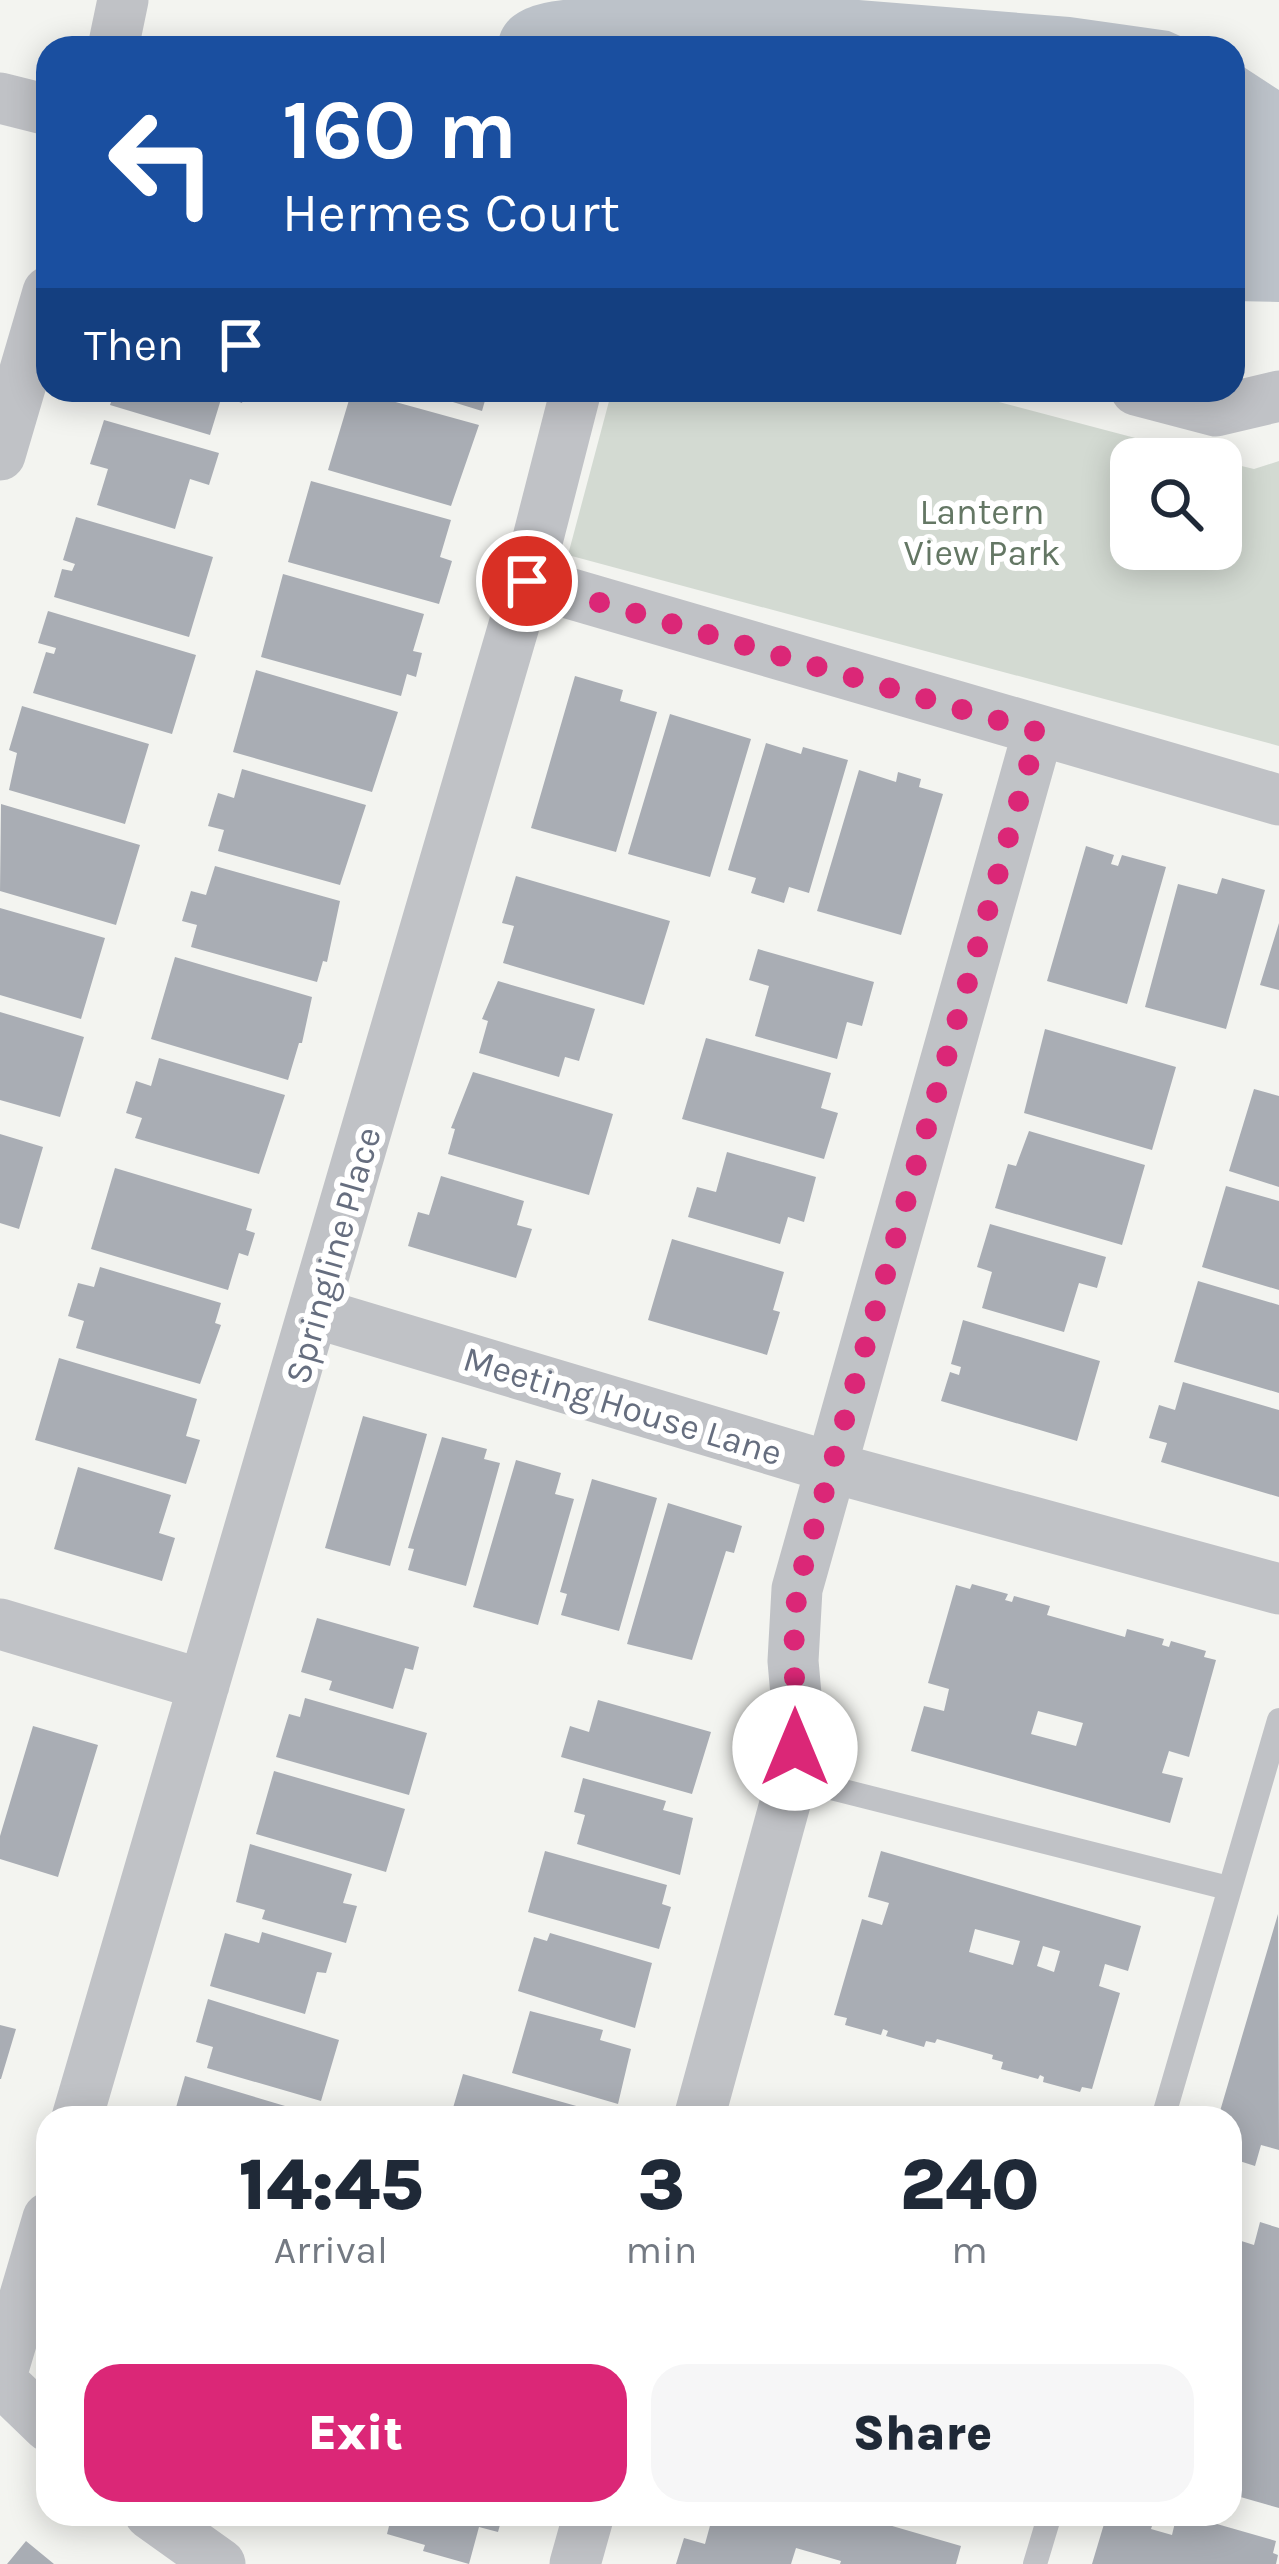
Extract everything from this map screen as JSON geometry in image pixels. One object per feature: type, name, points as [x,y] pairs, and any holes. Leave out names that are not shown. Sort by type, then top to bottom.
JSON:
[{"type":"street","points":[[116,36],[123,0]]},
{"type":"street","points":[[0,98],[36,107]]},
{"type":"street","points":[[0,455],[36,333]]},
{"type":"street","points":[[1182,402],[1216,411],[1279,397]]},
{"type":"street","name":"Springline Place","points":[[81,2106],[316,1313],[527,581],[573,402]]},
{"type":"street","points":[[527,581],[1279,800]]},
{"type":"street","points":[[702,2106],[793,1778],[798,1717],[793,1661],[797,1589],[1038,732]]},
{"type":"street","name":"Meeting House Lane","points":[[316,1313],[830,1467],[1279,1589]]},
{"type":"street","points":[[0,1624],[204,1685]]},
{"type":"street","points":[[36,2258],[0,2380],[36,2414]]},
{"type":"street","points":[[167,2526],[220,2564]]},
{"type":"street","points":[[575,2564],[586,2526]]},
{"type":"lane","points":[[1166,2106],[1279,1720]]},
{"type":"lane","points":[[793,1778],[1228,1888]]},
{"type":"lane","points":[[1035,2564],[1046,2526]]},
{"type":"green space","name":"Lantern View Park","points":[[609,402],[999,402],[1135,438],[1110,438],[1110,570],[1242,570],[1242,466],[1254,469],[1279,461],[1279,746],[568,555]]},
{"type":"shaded area","points":[[563,0],[859,0],[1070,17],[1180,36],[500,36],[511,18]]},
{"type":"shaded area","points":[[1245,68],[1279,90],[1279,302],[1245,301]]},
{"type":"building","points":[[111,402],[220,402],[210,435]]},
{"type":"building","points":[[348,402],[396,402],[479,425],[451,506],[328,470]]},
{"type":"building","points":[[453,402],[485,402],[482,411]]},
{"type":"building","points":[[104,420],[219,453],[209,485],[190,479],[175,529],[97,505],[108,469],[90,464]]},
{"type":"building","points":[[311,481],[451,520],[440,557],[452,561],[439,604],[288,562]]},
{"type":"building","points":[[76,517],[213,557],[189,637],[54,597],[62,569],[72,571],[75,564],[63,560]]},
{"type":"building","points":[[283,574],[424,614],[413,651],[422,653],[416,677],[407,674],[401,696],[261,657]]},
{"type":"building","points":[[48,611],[196,655],[172,734],[33,693],[46,652],[54,654],[56,648],[38,643]]},
{"type":"building","points":[[256,670],[398,712],[372,792],[233,752]]},
{"type":"building","points":[[575,676],[623,690],[620,701],[657,712],[616,852],[531,828]]},
{"type":"building","points":[[22,706],[149,744],[125,824],[9,790],[17,753],[9,750]]},
{"type":"building","points":[[670,714],[751,739],[710,877],[628,854]]},
{"type":"building","points":[[766,743],[801,754],[803,747],[848,760],[809,893],[789,887],[784,903],[751,893],[756,878],[728,870]]},
{"type":"building","points":[[242,769],[366,805],[340,885],[218,851],[224,830],[208,826],[218,793],[234,798]]},
{"type":"building","points":[[859,770],[896,782],[898,772],[921,779],[919,787],[943,794],[901,935],[817,911]]},
{"type":"building","points":[[1,804],[140,845],[116,925],[0,891]]},
{"type":"building","points":[[1086,846],[1114,855],[1111,864],[1118,866],[1122,855],[1166,867],[1127,1004],[1047,981]]},
{"type":"building","points":[[215,866],[340,901],[327,962],[323,961],[317,982],[191,947],[197,925],[182,921],[191,891],[206,895]]},
{"type":"building","points":[[516,876],[670,921],[644,1005],[503,963],[514,926],[502,923]]},
{"type":"building","points":[[1222,878],[1265,890],[1226,1029],[1145,1007],[1178,884],[1217,894]]},
{"type":"building","points":[[0,908],[105,938],[81,1019],[0,995]]},
{"type":"building","points":[[1279,923],[1279,990],[1260,985]]},
{"type":"building","points":[[758,949],[874,982],[862,1026],[847,1022],[837,1059],[755,1036],[769,986],[749,980]]},
{"type":"building","points":[[175,957],[312,997],[288,1080],[151,1039]]},
{"type":"building","points":[[498,981],[595,1009],[579,1061],[565,1057],[559,1077],[479,1053],[488,1021],[482,1019]]},
{"type":"building","points":[[0,1012],[84,1037],[60,1117],[0,1100]]},
{"type":"building","points":[[1045,1029],[1176,1067],[1152,1150],[1024,1113]]},
{"type":"building","points":[[706,1038],[831,1073],[821,1108],[838,1113],[824,1159],[682,1119]]},
{"type":"building","points":[[159,1058],[285,1095],[259,1174],[135,1138],[142,1118],[126,1113],[136,1081],[151,1086]]},
{"type":"building","points":[[473,1072],[613,1114],[589,1195],[448,1154],[455,1129],[451,1128]]},
{"type":"building","points":[[1254,1089],[1279,1096],[1279,1187],[1229,1171]]},
{"type":"building","points":[[1029,1131],[1145,1165],[1122,1245],[995,1208],[1008,1164],[1016,1166]]},
{"type":"building","points":[[0,1134],[43,1147],[19,1229],[0,1223]]},
{"type":"building","points":[[727,1152],[816,1177],[804,1222],[788,1217],[780,1244],[688,1217],[697,1187],[716,1192]]},
{"type":"building","points":[[115,1168],[252,1209],[246,1230],[255,1233],[248,1256],[239,1253],[228,1290],[91,1249]]},
{"type":"building","points":[[441,1176],[524,1201],[517,1225],[532,1229],[516,1278],[408,1246],[418,1212],[429,1215]]},
{"type":"building","points":[[1226,1186],[1279,1201],[1279,1290],[1202,1267]]},
{"type":"building","points":[[990,1224],[1106,1257],[1097,1288],[1079,1283],[1064,1332],[982,1308],[992,1272],[977,1267]]},
{"type":"building","points":[[672,1239],[784,1272],[773,1310],[780,1312],[767,1355],[648,1320]]},
{"type":"building","points":[[100,1267],[221,1303],[215,1323],[221,1325],[200,1384],[76,1348],[84,1321],[68,1316],[78,1283],[94,1287]]},
{"type":"building","points":[[1198,1281],[1279,1305],[1279,1393],[1174,1362]]},
{"type":"building","points":[[963,1320],[1100,1361],[1077,1441],[941,1401],[950,1372],[959,1375],[961,1367],[951,1364]]},
{"type":"building","points":[[59,1358],[197,1399],[186,1436],[200,1440],[186,1484],[35,1440]]},
{"type":"building","points":[[1183,1382],[1279,1410],[1279,1497],[1161,1462],[1167,1443],[1149,1438],[1159,1405],[1175,1410]]},
{"type":"building","points":[[363,1416],[427,1434],[390,1566],[325,1548]]},
{"type":"building","points":[[442,1437],[487,1449],[484,1459],[500,1463],[466,1586],[408,1570],[414,1549],[408,1548]]},
{"type":"building","points":[[516,1460],[561,1473],[555,1494],[574,1499],[538,1625],[473,1607]]},
{"type":"building","points":[[78,1467],[171,1495],[159,1533],[175,1538],[162,1581],[54,1549]]},
{"type":"building","points":[[592,1479],[657,1498],[619,1631],[561,1615],[567,1594],[560,1592]]},
{"type":"building","points":[[668,1503],[742,1526],[734,1553],[726,1551],[692,1660],[627,1644]]},
{"type":"building","points":[[972,1584],[1008,1594],[1005,1600],[1012,1602],[1014,1596],[1050,1606],[1047,1615],[1125,1637],[1127,1629],[1164,1639],[1162,1645],[1169,1647],[1171,1641],[1206,1651],[1204,1657],[1216,1660],[1189,1757],[1169,1751],[1162,1773],[1183,1778],[1170,1823],[911,1751],[924,1706],[944,1711],[949,1689],[928,1683],[956,1585],[970,1589]],"holes":[[[1038,1711],[1083,1723],[1076,1746],[1031,1734]]]},
{"type":"building","points":[[317,1618],[419,1647],[413,1670],[405,1668],[393,1709],[329,1690],[332,1681],[301,1672]]},
{"type":"building","points":[[305,1698],[427,1733],[409,1795],[276,1757],[289,1714],[300,1717]]},
{"type":"building","points":[[598,1700],[711,1732],[692,1794],[561,1757],[570,1726],[589,1732]]},
{"type":"building","points":[[33,1726],[98,1745],[58,1877],[0,1859],[0,1836]]},
{"type":"building","points":[[274,1771],[405,1809],[386,1872],[256,1834]]},
{"type":"building","points":[[583,1778],[666,1801],[663,1810],[693,1818],[680,1875],[577,1844],[585,1815],[574,1812]]},
{"type":"building","points":[[250,1844],[352,1874],[343,1903],[357,1906],[346,1943],[262,1919],[265,1910],[236,1902]]},
{"type":"building","points":[[545,1851],[667,1885],[662,1904],[671,1907],[659,1949],[528,1912]]},
{"type":"building","points":[[881,1851],[1141,1926],[1128,1971],[1105,1964],[1099,1986],[1120,1993],[1092,2089],[1082,2087],[1080,2092],[1043,2082],[1040,2075],[1038,2079],[1001,2069],[1003,2062],[992,2059],[993,2055],[937,2039],[926,2041],[924,2047],[886,2036],[888,2031],[883,2029],[881,2035],[845,2025],[847,2018],[834,2015],[862,1919],[882,1925],[889,1903],[868,1897]],"holes":[[[975,1929],[1020,1941],[1013,1965],[969,1952]],[[1043,1946],[1060,1951],[1054,1972],[1037,1966]]]},
{"type":"building","points":[[1278,1914],[1279,2150],[1261,2145],[1255,2166],[1242,2162],[1242,2106],[1222,2106]]},
{"type":"building","points":[[262,1932],[332,1953],[326,1973],[317,1972],[305,2014],[210,1986],[225,1933],[259,1943]]},
{"type":"building","points":[[550,1933],[652,1963],[635,2028],[518,1991],[534,1937],[547,1941]]},
{"type":"building","points":[[208,1999],[339,2040],[321,2101],[207,2068],[213,2047],[196,2042]]},
{"type":"building","points":[[530,2011],[603,2030],[600,2040],[631,2049],[618,2104],[512,2073]]},
{"type":"building","points":[[0,2025],[16,2029],[1,2079],[0,2079]]},
{"type":"building","points":[[463,2074],[576,2106],[454,2106]]},
{"type":"building","points":[[185,2076],[285,2106],[176,2106]]},
{"type":"building","points":[[1260,2222],[1279,2228],[1279,2508],[1242,2497],[1242,2241],[1254,2245]]},
{"type":"building","points":[[389,2526],[500,2526],[498,2532],[479,2527],[469,2564],[387,2534]]},
{"type":"building","points":[[710,2526],[892,2526],[961,2546],[956,2564],[840,2564],[796,2548],[791,2564],[676,2564],[684,2538],[705,2544]]},
{"type":"building","points":[[1103,2526],[1152,2526],[1172,2535],[1174,2526],[1224,2526],[1276,2541],[1273,2553],[1278,2555],[1276,2564],[1092,2564]]},
{"type":"building","points":[[26,2541],[54,2564],[7,2564]]},
{"type":"route","points":[[527,581],[1038,732],[797,1589],[795,1748]]}]
